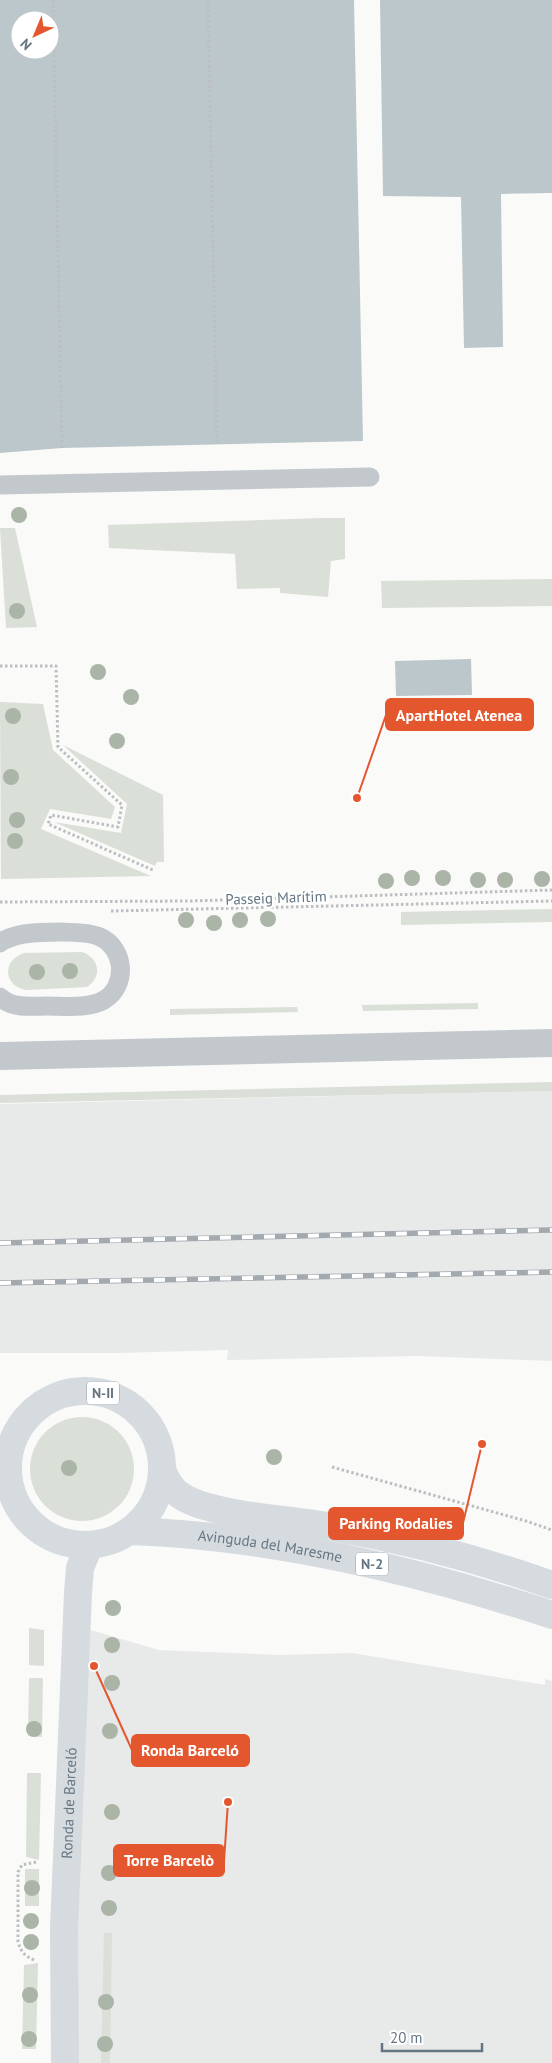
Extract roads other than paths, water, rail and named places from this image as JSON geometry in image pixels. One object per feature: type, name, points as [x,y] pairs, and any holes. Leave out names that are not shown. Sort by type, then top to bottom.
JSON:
[{"type":"main road","name":"N-II","points":[[82,1391],[102,1393],[122,1400],[139,1413],[152,1429],[159,1448],[162,1469],[160,1487],[154,1504],[143,1519],[130,1531],[106,1542],[89,1546],[68,1544],[49,1536],[32,1524],[5,1487],[10,1450],[8,1432],[43,1403],[62,1394],[82,1391]]},
{"type":"main road","name":"Avinguda del Maresme","points":[[162,1469],[167,1483],[179,1495],[200,1505],[232,1512],[295,1520],[394,1540],[466,1557],[552,1585]]},
{"type":"main road","name":"Avinguda del Maresme","points":[[130,1531],[188,1534],[311,1551],[388,1567],[496,1596],[552,1615]]},
{"type":"main road","name":"Ronda de Barceló","points":[[65,2063],[64,1928],[78,1593],[80,1568],[89,1546]]},
{"type":"street","points":[[0,1056],[552,1043]]},
{"type":"lane","points":[[0,485],[370,477]]},
{"type":"lane","points":[[0,997],[4,1001],[20,1006],[84,1006],[104,1000],[119,981],[122,968],[115,950],[101,937],[80,933],[22,934],[1,940]]},
{"type":"railway","points":[[0,1243],[552,1230]]},
{"type":"railway","points":[[0,1283],[552,1272]]},
{"type":"place","name":"ApartHotel Atenea","points":[[357,798]]},
{"type":"place","name":"Parking Rodalies","points":[[482,1444]]},
{"type":"place","name":"Ronda Barceló","points":[[94,1666]]},
{"type":"place","name":"Torre Barcelò","points":[[228,1802]]}]
